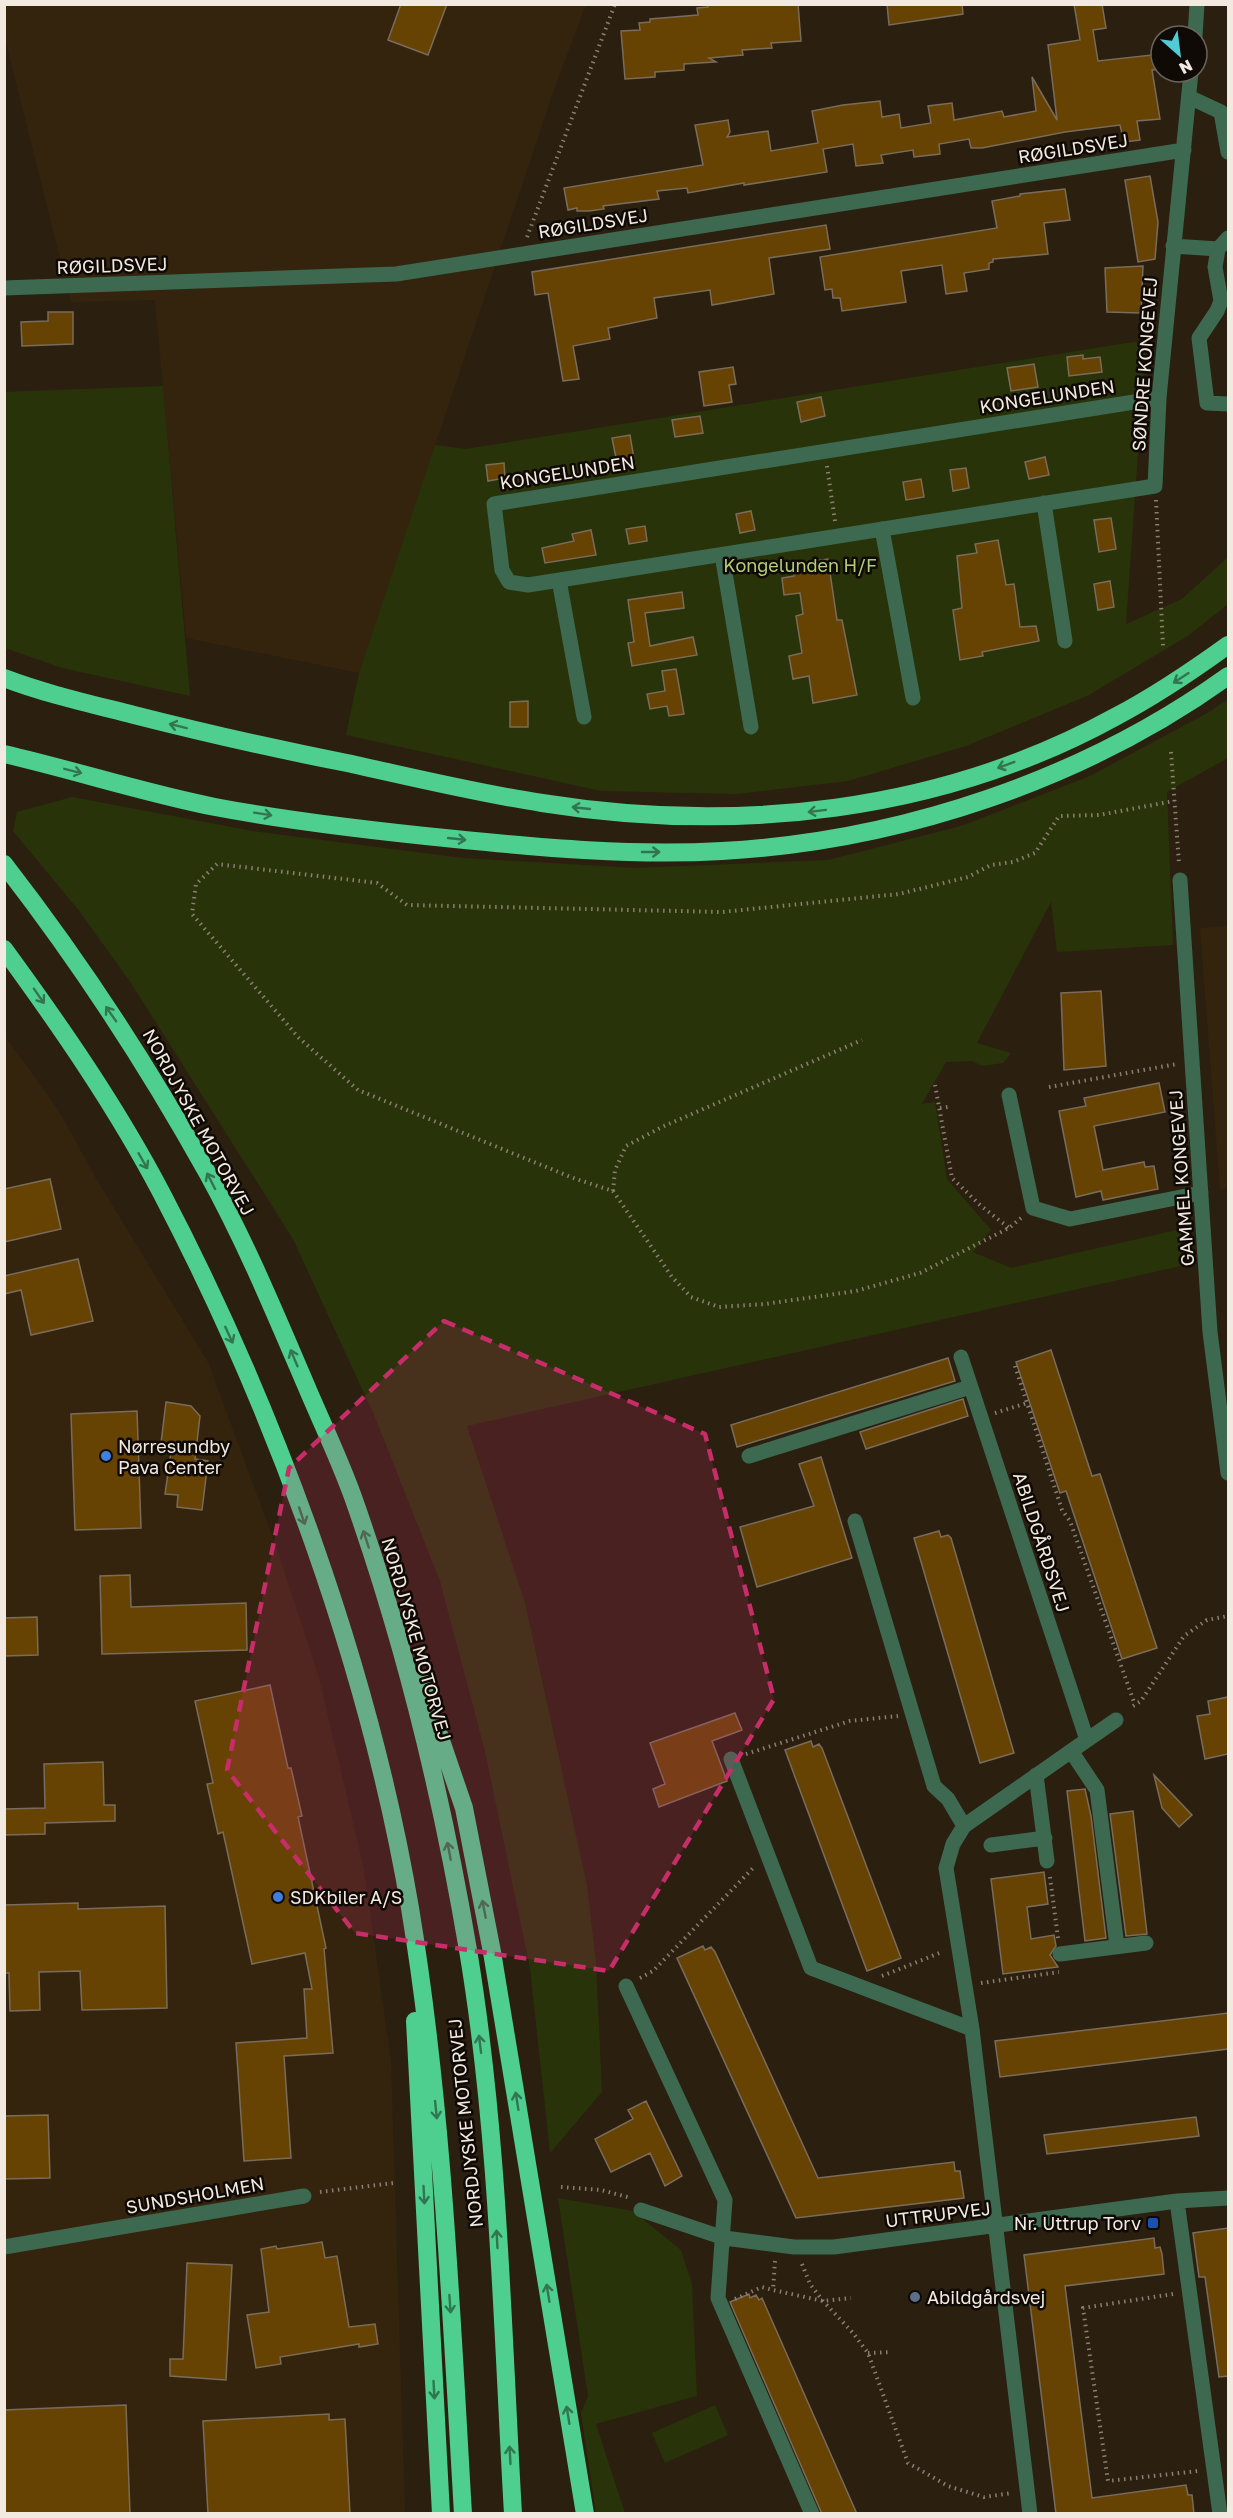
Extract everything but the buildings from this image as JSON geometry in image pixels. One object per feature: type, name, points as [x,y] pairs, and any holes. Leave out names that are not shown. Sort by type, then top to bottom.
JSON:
[{"type":"highway","points":[[4,678],[84,703],[235,740],[541,803],[639,814],[738,818],[816,812],[893,798],[969,778],[1042,752],[1113,718],[1180,679],[1228,645]]},
{"type":"highway","points":[[11,755],[213,806],[379,831],[525,846],[648,852],[723,850],[797,843],[871,831],[944,812],[1014,789],[1084,760],[1150,725],[1228,676]]},
{"type":"highway","name":"NORDJYSKE MOTORVEJ","points":[[4,864],[38,908],[129,1039],[210,1178],[277,1319],[352,1494],[384,1594],[417,1704],[468,1953],[485,2088],[495,2206],[513,2514]]},
{"type":"highway","name":"NORDJYSKE MOTORVEJ","points":[[4,949],[93,1077],[161,1192],[238,1354],[292,1486],[336,1614],[370,1727],[409,1906],[428,2035],[441,2166],[463,2514]]},
{"type":"highway","points":[[384,1594],[428,1700],[464,1808],[492,1953],[585,2514]]},
{"type":"highway","points":[[409,1906],[441,2514]]},
{"type":"street","points":[[1196,24],[1197,4]]},
{"type":"street","name":"SØNDRE KONGEVEJ","points":[[1155,486],[1159,398],[1190,84]]},
{"type":"street","points":[[1189,97],[1221,112],[1228,142]]},
{"type":"street","name":"RØGILDSVEJ","points":[[4,288],[396,274],[1184,150]]},
{"type":"street","points":[[1173,246],[1223,244],[1215,267],[1223,312],[1199,338],[1206,403],[1228,404]]},
{"type":"street","name":"KONGELUNDEN","points":[[1155,486],[528,585],[510,582],[502,570],[494,504],[1159,398]]},
{"type":"street","points":[[1044,503],[1065,641]]},
{"type":"street","points":[[882,529],[913,698]]},
{"type":"street","points":[[722,555],[751,727]]},
{"type":"street","points":[[559,580],[584,717]]},
{"type":"street","name":"GAMMEL KONGEVEJ","points":[[1180,880],[1210,1332],[1228,1473]]},
{"type":"street","points":[[1009,1095],[1033,1208],[1070,1219],[1201,1193]]},
{"type":"street","name":"ABILDGÅRDSVEJ","points":[[961,1357],[1087,1740]]},
{"type":"street","points":[[749,1456],[970,1387]]},
{"type":"street","points":[[855,1521],[934,1786],[948,1799],[964,1826]]},
{"type":"street","points":[[1030,2514],[972,2030],[946,1868],[952,1844],[964,1826],[1116,1720]]},
{"type":"street","points":[[1071,1751],[1097,1790],[1117,1946]]},
{"type":"street","points":[[731,1759],[811,1968],[972,2030]]},
{"type":"street","points":[[1036,1775],[1047,1861]]},
{"type":"street","points":[[991,1845],[1044,1838]]},
{"type":"street","points":[[1060,1954],[1146,1943]]},
{"type":"street","points":[[626,1986],[725,2200],[718,2298],[812,2514]]},
{"type":"street","name":"SUNDSHOLMEN","points":[[4,2247],[304,2196]]},
{"type":"street","name":"UTTRUPVEJ","points":[[641,2210],[724,2238],[800,2247],[834,2247],[1177,2201],[1228,2198]]},
{"type":"street","points":[[1177,2201],[1220,2514]]},
{"type":"path","points":[[520,255],[615,4]]},
{"type":"path","points":[[825,451],[837,536]]},
{"type":"path","points":[[1155,486],[1163,646]]},
{"type":"path","points":[[1171,752],[1180,880]]},
{"type":"path","points":[[1033,1208],[1009,1228],[920,1273],[856,1291],[765,1304],[719,1307],[691,1297],[672,1277],[613,1191],[573,1178],[358,1090],[299,1038],[192,914],[196,884],[217,864],[377,883],[407,905],[722,912],[900,894],[945,883],[1035,853],[1059,816],[1099,815],[1174,801]]},
{"type":"path","points":[[613,1191],[615,1170],[626,1146],[662,1127],[862,1040]]},
{"type":"path","points":[[1049,1087],[1193,1062]]},
{"type":"path","points":[[935,1085],[952,1178],[1009,1228]]},
{"type":"path","points":[[940,1108],[948,1107]]},
{"type":"path","points":[[1015,1365],[1062,1510],[1070,1521],[1135,1705]]},
{"type":"path","points":[[980,1418],[1027,1403]]},
{"type":"path","points":[[1116,1720],[1141,1701],[1184,1636],[1206,1620],[1228,1616]]},
{"type":"path","points":[[731,1759],[850,1721],[911,1714]]},
{"type":"path","points":[[626,1986],[652,1971],[752,1868],[768,1856]]},
{"type":"path","points":[[965,1985],[1062,1972],[1047,1861]]},
{"type":"path","points":[[856,1987],[960,1945]]},
{"type":"path","points":[[304,2196],[326,2190],[393,2183]]},
{"type":"path","points":[[561,2187],[601,2190],[633,2199],[641,2210]]},
{"type":"path","points":[[773,2290],[776,2245]]},
{"type":"path","points":[[800,2247],[804,2270],[823,2301],[854,2333],[868,2354],[908,2463],[948,2486],[984,2497],[1027,2491]]},
{"type":"path","points":[[722,2305],[762,2287],[823,2301],[852,2298]]},
{"type":"path","points":[[1191,2291],[1083,2308],[1108,2481],[1214,2469]]},
{"type":"path","points":[[868,2354],[892,2352]]},
{"type":"highlighted area","points":[[444,1321],[705,1434],[774,1699],[609,1971],[355,1933],[227,1770],[289,1468]]},
{"type":"shaded area","points":[[4,5],[586,5],[553,92],[359,673],[186,638],[155,300],[71,302],[5,39]]},
{"type":"shaded area","points":[[1228,926],[1228,1188],[1220,1190],[1200,928]]},
{"type":"shaded area","points":[[4,1035],[59,1111],[97,1180],[208,1362],[277,1549],[319,1678],[364,1869],[391,2061],[405,2513],[5,2513]]},
{"type":"green space","name":"Kongelunden H/F","points":[[1146,340],[1126,624],[1182,599],[1228,557],[1228,604],[1188,636],[1087,696],[966,746],[848,781],[735,794],[601,791],[346,735],[359,673],[435,445],[466,449]]},
{"type":"green space","points":[[163,386],[190,696],[62,668],[5,648],[5,392]]},
{"type":"green space","points":[[1228,699],[1228,758],[1167,792],[1173,945],[1057,952],[1051,902],[977,1043],[1011,1053],[1003,1063],[983,1066],[971,1061],[946,1062],[922,1104],[935,1102],[947,1179],[991,1230],[973,1252],[1011,1268],[1181,1229],[1181,1266],[467,1426],[525,1603],[587,1886],[596,1963],[602,2092],[550,2153],[530,1968],[485,1751],[440,1581],[375,1417],[293,1239],[131,983],[80,912],[13,831],[17,812],[72,797],[253,831],[463,858],[636,868],[828,860],[961,826],[1090,776],[1211,711]]},
{"type":"green space","points":[[558,2198],[633,2211],[681,2250],[692,2284],[697,2396],[596,2424],[625,2513],[596,2513],[581,2413],[588,2396]]},
{"type":"green space","points":[[715,2405],[728,2435],[665,2463],[652,2433]]},
{"type":"place","name":"Nørresundby Pava Center","points":[[106,1456]]},
{"type":"place","name":"SDKbiler A/S","points":[[278,1897]]},
{"type":"place","name":"Nr. Uttrup Torv","points":[[1153,2223]]},
{"type":"place","name":"Abildgårdsvej","points":[[915,2297]]}]
